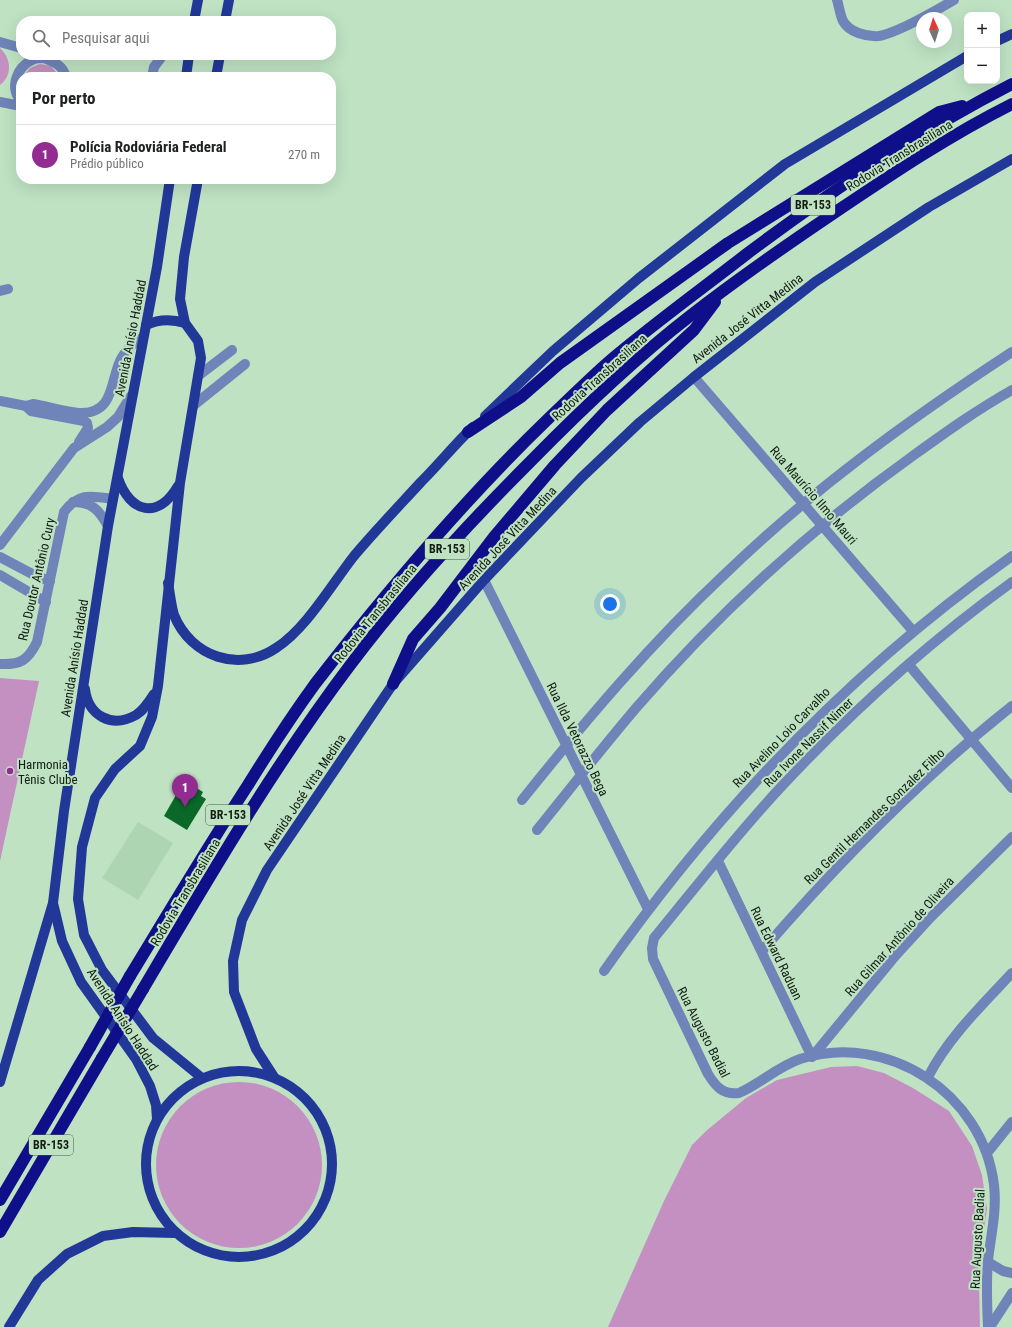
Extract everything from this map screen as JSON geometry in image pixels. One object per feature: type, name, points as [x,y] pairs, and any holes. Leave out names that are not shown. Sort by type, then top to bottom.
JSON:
[{"type":"highway","name":"Rodovia Transbrasiliana","points":[[0,1200],[130,976],[205,852],[284,729],[314,686],[395,583],[460,508],[506,461],[611,361],[698,291],[814,203],[892,152],[979,101],[1012,84]]},
{"type":"highway","points":[[468,432],[521,397],[560,363],[728,243],[939,112],[979,101]]},
{"type":"highway","name":"Rodovia Transbrasiliana","points":[[0,1232],[223,854],[286,756],[351,664],[420,579],[463,530],[553,438],[649,350],[689,317],[771,256],[904,166],[986,117],[1012,104]]},
{"type":"highway","points":[[393,684],[413,639],[440,608],[494,537],[555,465],[607,410],[694,330],[724,290]]},
{"type":"main road","points":[[194,16],[198,0]]},
{"type":"main road","points":[[226,16],[229,0]]},
{"type":"main road","points":[[1000,40],[1012,34]]},
{"type":"main road","points":[[168,583],[174,615],[184,633],[199,649],[213,656],[230,660],[259,658],[277,648],[291,636],[355,555],[468,432],[553,352],[628,288],[785,164],[964,58]]},
{"type":"main road","points":[[185,72],[188,60]]},
{"type":"main road","points":[[217,72],[219,60]]},
{"type":"main road","name":"Avenida José Vitta Medina","points":[[274,1077],[256,1049],[234,992],[233,960],[242,920],[267,870],[393,684],[484,580],[581,478],[640,422],[694,377],[815,282],[929,207],[1011,160]]},
{"type":"main road","name":"Avenida Anísio Haddad","points":[[157,1119],[156,1105],[150,1086],[136,1058],[81,982],[62,941],[53,903],[64,811],[108,526],[118,478],[131,396],[157,267],[169,184]]},
{"type":"main road","name":"Avenida Anísio Haddad","points":[[197,184],[181,280],[180,300],[185,323],[195,334],[200,349],[201,358],[180,483],[158,686],[152,717],[140,746],[115,769],[95,798],[82,847],[78,898],[84,936],[102,970],[153,1038],[202,1078]]},
{"type":"main road","points":[[146,325],[165,320],[174,320],[185,323]]},
{"type":"main road","points":[[118,478],[127,498],[135,505]]},
{"type":"main road","points":[[113,499],[144,508],[159,506],[169,498],[180,483]]},
{"type":"main road","points":[[84,679],[86,701],[95,714],[107,719],[121,720],[135,715],[146,706],[158,686]]},
{"type":"main road","points":[[0,1082],[53,903]]},
{"type":"main road","points":[[250,1071],[274,1077],[300,1092],[319,1115],[331,1142],[333,1172],[326,1200],[310,1226],[287,1245],[259,1256],[229,1257],[200,1249],[176,1233],[156,1208],[147,1179],[147,1148],[157,1119],[174,1097],[184,1088],[202,1078],[226,1072],[250,1071]]},
{"type":"main road","points":[[9,1327],[38,1280],[67,1254],[103,1236],[133,1232],[176,1233]]},
{"type":"street","points":[[837,0],[843,21],[850,28],[863,34],[878,36],[894,31],[954,0]]},
{"type":"street","points":[[0,42],[16,47]]},
{"type":"street","points":[[18,72],[22,66],[31,60]]},
{"type":"street","points":[[51,60],[56,62],[65,72]]},
{"type":"street","points":[[153,72],[161,60]]},
{"type":"street","points":[[16,76],[16,90]]},
{"type":"street","points":[[0,102],[16,105]]},
{"type":"street","points":[[0,401],[26,406],[31,411],[55,412],[81,417],[95,410],[107,401],[119,362],[125,352],[143,338]]},
{"type":"street","points":[[198,376],[232,350]]},
{"type":"street","points":[[522,800],[626,676],[683,615],[726,573],[804,503],[910,421],[1012,352]]},
{"type":"street","points":[[194,405],[245,364]]},
{"type":"street","name":"Rua Maurício Ilmo Mauri","points":[[694,377],[913,631]]},
{"type":"street","points":[[537,830],[636,708],[694,644],[757,583],[823,525],[910,458],[1012,390]]},
{"type":"street","points":[[74,448],[107,427],[118,417],[131,396]]},
{"type":"street","points":[[0,545],[88,428],[81,417]]},
{"type":"street","points":[[71,502],[80,497],[88,496],[113,499]]},
{"type":"street","points":[[71,502],[82,502],[97,508],[108,526]]},
{"type":"street","name":"Rua Doutor Antônio Cury","points":[[0,664],[13,664],[30,655],[37,642],[64,512],[71,502]]},
{"type":"street","name":"Rua Avelino Loio Carvalho","points":[[604,971],[648,909],[692,854],[762,773],[833,702],[913,631],[1012,556]]},
{"type":"street","points":[[0,557],[29,573],[50,581]]},
{"type":"street","points":[[0,575],[46,602]]},
{"type":"street","name":"Rua Ilda Vetorazzo Bega","points":[[484,580],[648,909]]},
{"type":"street","name":"Rua Ivone Nassif Nimer","points":[[652,948],[654,938],[761,809],[812,755],[909,665],[960,621],[1012,582]]},
{"type":"street","points":[[909,665],[1012,788]]},
{"type":"street","name":"Rua Gentil Hernandes Gonzalez Filho","points":[[762,951],[800,907],[882,822],[972,740],[1012,706]]},
{"type":"street","name":"Rua Gilmar Antônio de Oliveira","points":[[812,1057],[891,961],[928,919],[1012,837]]},
{"type":"street","name":"Rua Edward Raduan","points":[[718,861],[812,1057]]},
{"type":"street","name":"Rua Augusto Badial","points":[[652,948],[653,959],[708,1074],[717,1088],[722,1091],[733,1094],[739,1093],[774,1071],[800,1059],[829,1053],[868,1055],[899,1063],[928,1077],[953,1098],[964,1110],[973,1124],[987,1154],[993,1180],[995,1202],[988,1262],[989,1327]]},
{"type":"street","points":[[928,1077],[960,1032],[1012,973]]},
{"type":"street","points":[[987,1154],[1012,1122]]},
{"type":"street","points":[[988,1262],[1003,1271],[1012,1273]]},
{"type":"street","points":[[989,1327],[1012,1293]]},
{"type":"shaded area","points":[[0,48],[4,52],[8,61],[9,72],[0,85]]},
{"type":"shaded area","points":[[40,64],[51,66],[56,72],[27,72],[30,68]]},
{"type":"shaded area","name":"Harmonia Tênis Clube","points":[[0,678],[39,681],[0,861]]},
{"type":"shaded area","points":[[138,822],[173,843],[138,900],[102,878]]},
{"type":"shaded area","points":[[857,1066],[884,1073],[913,1088],[949,1111],[972,1146],[982,1175],[987,1209],[981,1248],[979,1284],[980,1327],[608,1327],[664,1201],[692,1145],[706,1131],[746,1098],[777,1080],[831,1067]]},
{"type":"shaded area","points":[[231,1082],[247,1082],[263,1085],[278,1091],[292,1100],[304,1112],[313,1126],[319,1141],[322,1165],[321,1181],[313,1204],[304,1218],[292,1230],[278,1239],[263,1245],[247,1248],[231,1248],[215,1245],[200,1239],[186,1230],[174,1218],[165,1204],[159,1189],[156,1173],[156,1157],[159,1141],[165,1126],[174,1112],[186,1100],[200,1091],[215,1085]]},
{"type":"building","points":[[190,784],[203,792],[201,796],[206,799],[187,830],[164,816],[176,795],[181,798]]},
{"type":"place","name":"Harmonia Tênis Clube","points":[[10,771]]},
{"type":"place","name":"Polícia Rodoviária Federal","points":[[185,807]]}]
